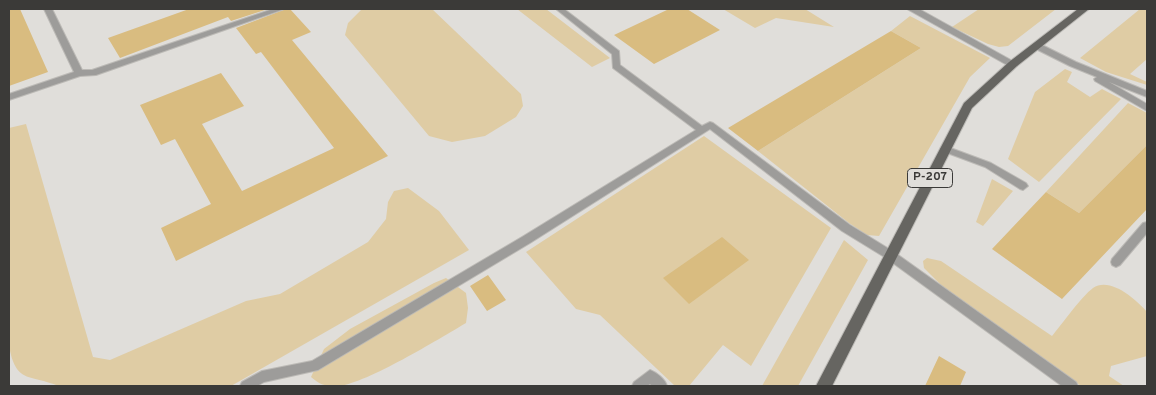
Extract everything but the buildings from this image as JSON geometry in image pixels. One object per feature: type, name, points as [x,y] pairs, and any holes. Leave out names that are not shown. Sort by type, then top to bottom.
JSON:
[{"type":"main road","name":"Р-207","points":[[824,386],[890,254],[968,106],[1013,64],[1084,9]]},
{"type":"street","points":[[912,9],[1013,64]]},
{"type":"lane","points":[[48,9],[79,73]]},
{"type":"lane","points":[[9,97],[79,73],[93,74],[280,9]]},
{"type":"lane","points":[[560,9],[616,53],[616,66],[702,130]]},
{"type":"lane","points":[[1037,46],[1073,64],[1147,108]]},
{"type":"lane","points":[[1073,64],[1147,94]]},
{"type":"lane","points":[[246,386],[314,366],[526,240],[710,125],[846,228],[890,254],[1072,386]]},
{"type":"lane","points":[[945,150],[988,165],[1023,186]]},
{"type":"lane","points":[[1116,262],[1147,226]]},
{"type":"lane","points":[[638,386],[650,376],[661,386]]},
{"type":"shaded area","points":[[362,9],[432,9],[521,94],[523,106],[516,117],[485,136],[452,142],[429,136],[345,35],[348,23]]},
{"type":"shaded area","points":[[517,9],[546,9],[610,58],[592,67]]},
{"type":"shaded area","points":[[723,9],[805,9],[834,27],[776,18],[755,28]]},
{"type":"shaded area","points":[[979,9],[1056,9],[1008,46],[999,47],[988,44],[952,27]]},
{"type":"shaded area","points":[[1140,9],[1147,9],[1147,59],[1130,74],[1147,82],[1147,85],[1106,72],[1080,58]]},
{"type":"shaded area","points":[[910,16],[990,58],[970,77],[879,236],[867,235],[758,151],[921,48],[891,31]]},
{"type":"shaded area","points":[[1065,69],[1072,72],[1067,82],[1090,97],[1102,89],[1121,99],[1039,182],[1008,159],[1035,92]]},
{"type":"shaded area","points":[[1128,103],[1147,113],[1147,145],[1079,213],[1046,192]]},
{"type":"shaded area","points":[[26,124],[93,357],[110,360],[246,301],[280,294],[368,242],[386,219],[388,202],[394,191],[408,188],[439,211],[469,250],[231,386],[59,386],[25,376],[20,372],[12,358],[9,346],[9,128]]},
{"type":"shaded area","points":[[704,136],[831,228],[751,366],[723,345],[689,386],[675,386],[600,315],[576,309],[526,252]]},
{"type":"shaded area","points":[[992,179],[1013,191],[983,226],[976,222]]},
{"type":"shaded area","points":[[844,240],[868,260],[798,386],[762,386]]},
{"type":"shaded area","points":[[927,258],[941,261],[1052,336],[1093,288],[1100,285],[1115,287],[1130,296],[1147,312],[1147,356],[1111,366],[1109,376],[1124,386],[1081,386],[944,288],[924,268],[923,261]]},
{"type":"shaded area","points":[[446,278],[466,293],[468,308],[466,323],[384,369],[351,383],[327,386],[311,377],[324,349],[350,329]]}]
